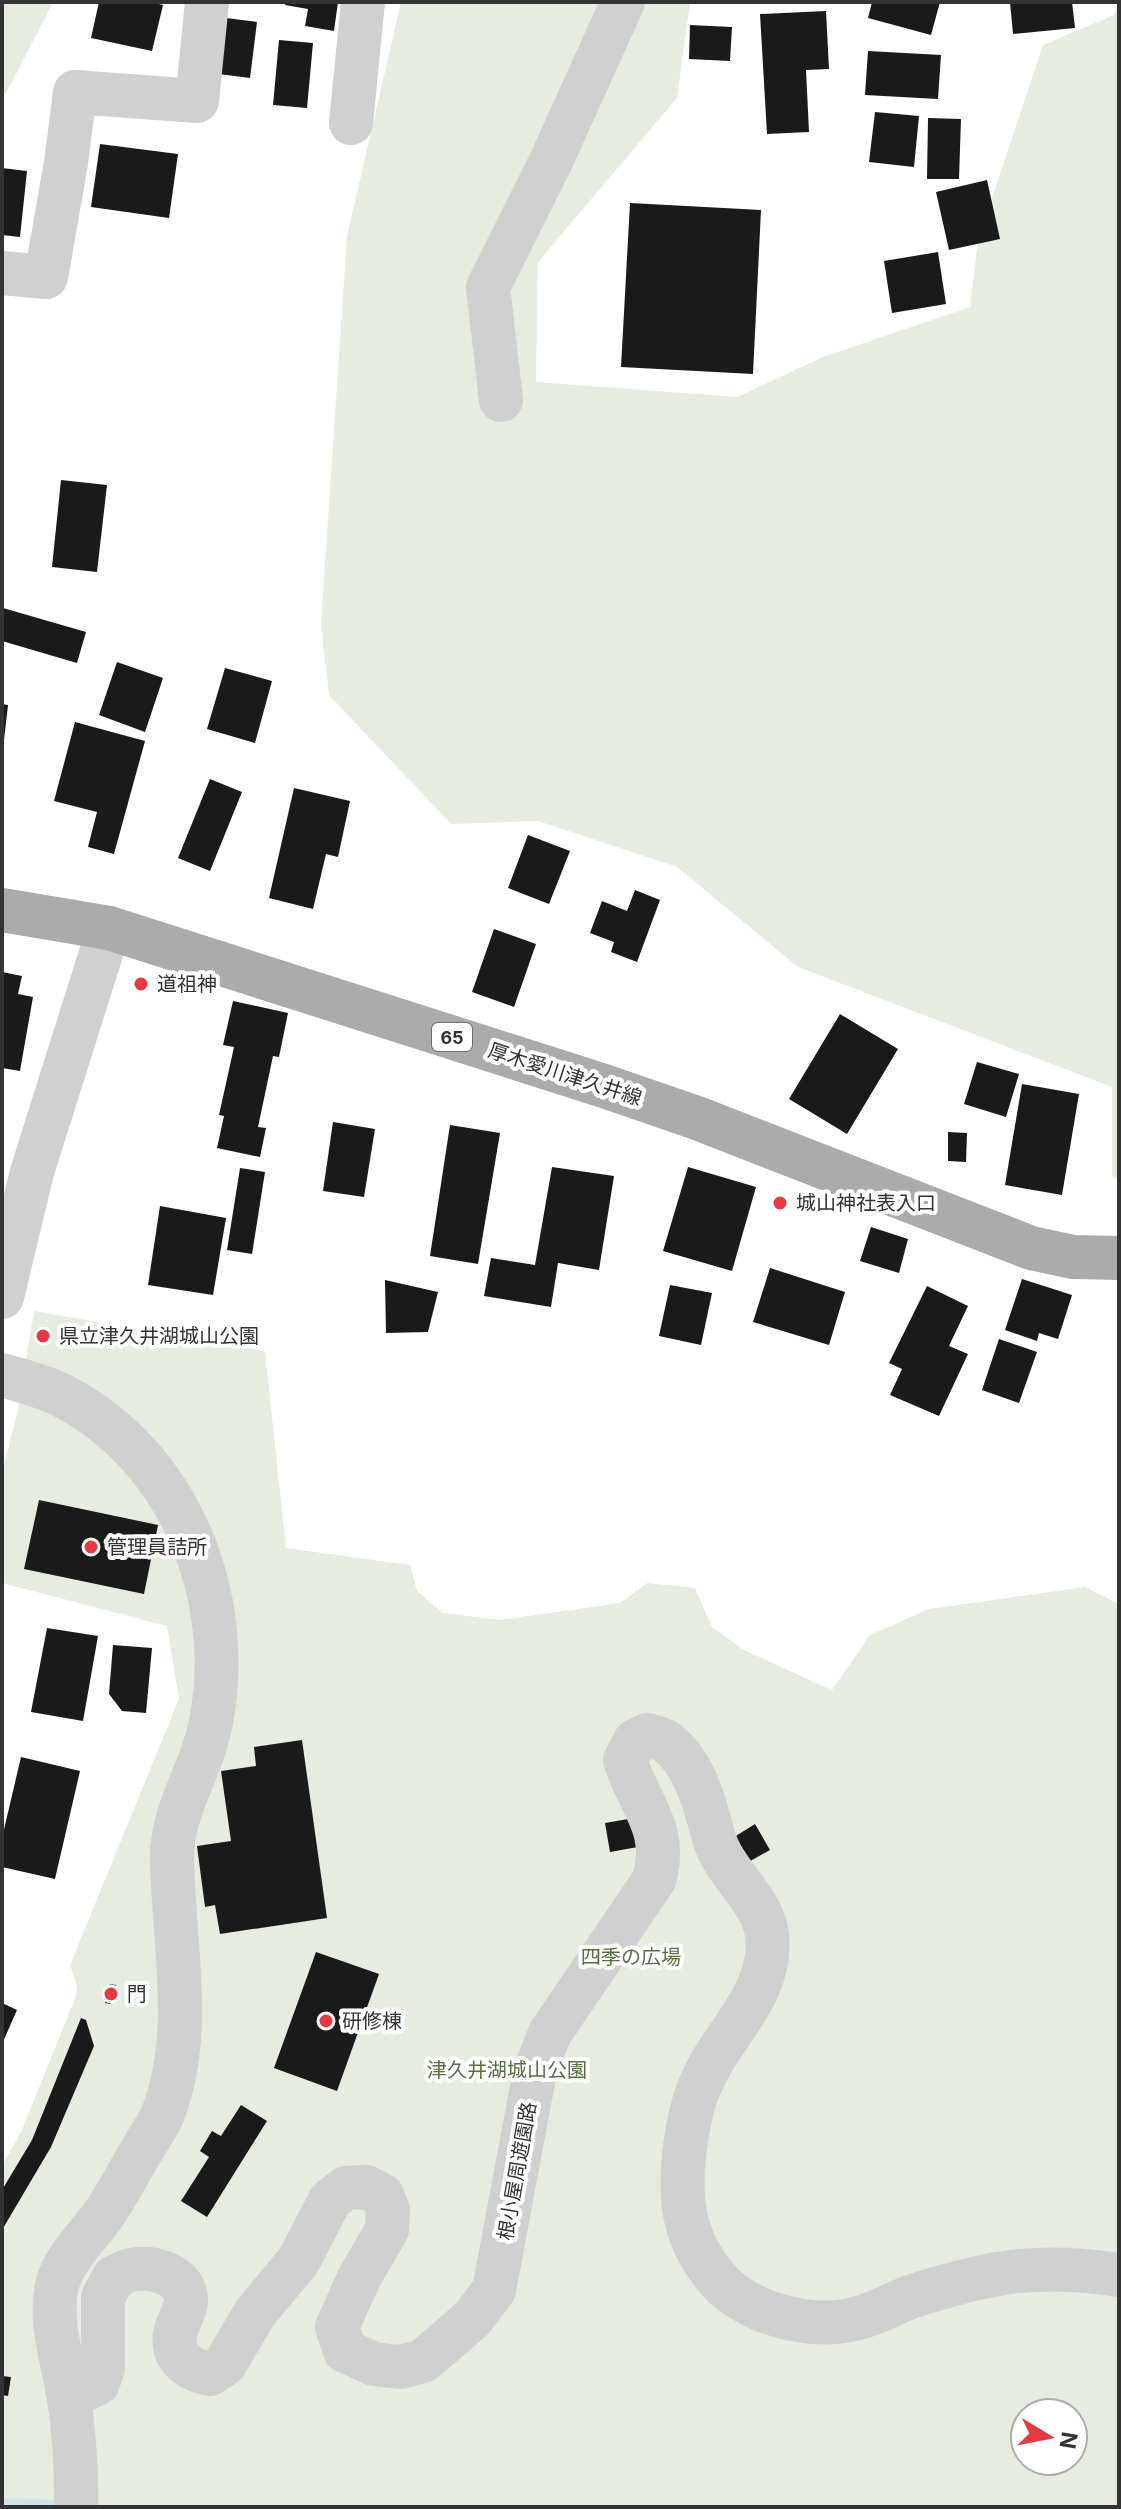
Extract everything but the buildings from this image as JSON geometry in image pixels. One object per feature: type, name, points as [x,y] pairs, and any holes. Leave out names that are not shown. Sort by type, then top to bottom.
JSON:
[{"type":"main road","name":"厚木愛川津久井線","points":[[2,910],[109,928],[651,1102],[1031,1248],[1073,1257],[1119,1258]]},
{"type":"street","points":[[2,273],[46,277],[75,92],[197,101],[207,2]]},
{"type":"street","points":[[351,123],[363,2]]},
{"type":"street","points":[[501,400],[488,287],[551,161],[623,2]]},
{"type":"street","points":[[2,1297],[32,1172],[109,928]]},
{"type":"street","points":[[6,1377],[60,1394],[93,1414],[141,1458],[165,1488],[196,1547],[209,1589],[216,1627],[216,1692],[211,1725],[176,1828],[172,1855],[179,2018],[178,2053],[172,2085],[163,2115],[106,2211],[66,2264],[57,2283],[55,2316],[77,2459],[76,2507]]},
{"type":"street","name":"根小屋周遊園路","points":[[67,2389],[86,2389],[98,2383],[103,2368],[103,2297],[114,2277],[133,2269],[172,2276],[184,2288],[186,2300],[175,2333],[175,2351],[182,2362],[196,2371],[210,2374],[225,2364],[255,2313],[299,2260],[330,2200],[346,2188],[366,2187],[382,2195],[388,2210],[387,2230],[354,2288],[337,2327],[345,2351],[374,2364],[400,2367],[423,2361],[472,2319],[494,2290],[535,2071],[550,2033],[654,1880],[657,1870],[658,1838],[625,1760],[635,1741],[647,1735],[668,1742],[687,1764],[706,1805],[717,1850],[729,1871],[755,1903],[767,1934],[764,1974],[749,2007],[712,2061],[693,2099],[681,2176],[684,2214],[697,2252],[721,2284],[754,2306],[784,2318],[823,2324],[863,2317],[910,2297],[999,2274],[1084,2270],[1119,2275]]},
{"type":"green space","points":[[2,2],[53,2],[7,92],[2,95]]},
{"type":"green space","points":[[401,2],[690,2],[677,98],[538,262],[536,382],[737,397],[823,357],[970,307],[978,240],[1043,45],[1114,15],[1119,2],[1119,1180],[1112,1176],[1112,1087],[798,967],[677,867],[538,821],[451,824],[329,695],[321,624],[347,236]]},
{"type":"green space","name":"津久井湖城山公園","points":[[34,1311],[265,1351],[286,1548],[410,1565],[417,1591],[443,1613],[499,1620],[620,1603],[647,1583],[695,1588],[712,1627],[744,1650],[832,1690],[870,1635],[929,1609],[1085,1587],[1119,1604],[1119,2507],[2,2507],[2,2166],[22,2130],[76,1996],[77,1985],[70,1965],[179,1699],[167,1626],[2,1583],[2,1473],[17,1413]]},
{"type":"waterway","points":[[2,2505],[54,2507]]},
{"type":"place","name":"道祖神","points":[[141,984]]},
{"type":"place","name":"城山神社表入口","points":[[780,1203]]},
{"type":"place","name":"県立津久井湖城山公園","points":[[43,1336]]},
{"type":"place","name":"管理員詰所","points":[[91,1547]]},
{"type":"place","name":"門","points":[[111,1994]]},
{"type":"place","name":"研修棟","points":[[326,2021]]},
{"type":"park label","name":"四季の広場","points":[[631,1957]]}]
